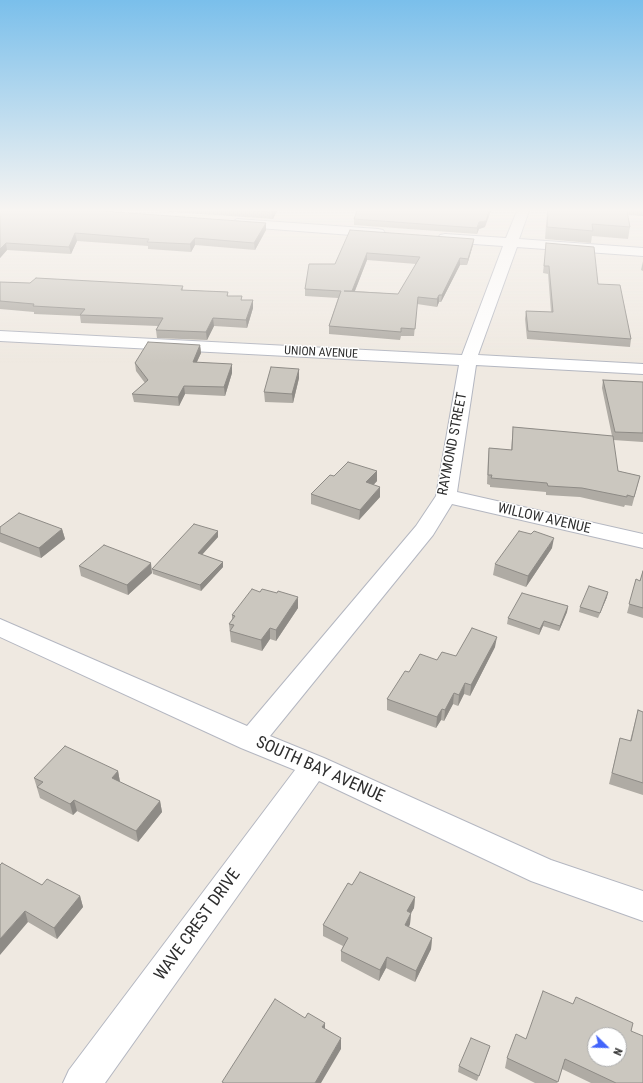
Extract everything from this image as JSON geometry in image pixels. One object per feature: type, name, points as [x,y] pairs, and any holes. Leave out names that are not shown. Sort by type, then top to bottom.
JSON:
[{"type":"street","name":"RAYMOND STREET","points":[[251,740],[425,530],[446,496],[468,360],[503,262]]},
{"type":"street","name":"UNION AVENUE","points":[[0,336],[643,369]]},
{"type":"street","name":"WILLOW AVENUE","points":[[446,496],[643,541]]},
{"type":"street","name":"SOUTH BAY AVENUE","points":[[0,627],[251,740],[314,766],[542,871],[643,906]]},
{"type":"street","name":"WAVE CREST DRIVE","points":[[82,1083],[314,766]]},
{"type":"building","points":[[336,262],[364,262],[352,291],[344,291],[398,294],[417,262],[458,262],[442,295],[439,295],[437,299],[418,297],[415,329],[401,328],[401,332],[329,326],[341,291],[305,289],[309,264],[335,264]]},
{"type":"building","points":[[544,262],[596,262],[598,284],[620,285],[631,339],[528,331],[526,311],[553,312],[549,266],[544,266]]},
{"type":"building","points":[[36,278],[183,286],[181,290],[228,292],[227,296],[242,296],[241,300],[253,300],[246,320],[213,318],[206,332],[156,330],[163,318],[80,315],[85,309],[33,306],[34,304],[0,301],[0,282],[30,283]]},
{"type":"building","points":[[148,342],[200,345],[193,362],[232,364],[224,387],[184,386],[178,397],[132,394],[148,380],[135,363]]},
{"type":"building","points":[[271,367],[299,369],[292,394],[264,392]]},
{"type":"building","points":[[603,380],[643,382],[643,433],[615,432]]},
{"type":"building","points":[[513,427],[613,436],[618,471],[640,476],[634,497],[582,488],[548,486],[547,483],[491,478],[492,475],[488,475],[489,448],[512,450]]},
{"type":"building","points":[[348,462],[377,471],[366,482],[380,487],[360,510],[311,494],[330,475],[334,476]]},
{"type":"building","points":[[19,513],[62,529],[39,548],[0,533],[0,527]]},
{"type":"building","points":[[194,524],[218,531],[198,553],[223,562],[200,585],[152,569]]},
{"type":"building","points":[[519,531],[531,534],[534,531],[554,538],[528,576],[495,564]]},
{"type":"building","points":[[104,545],[151,563],[127,585],[79,566]]},
{"type":"building","points":[[643,571],[643,608],[629,604],[636,579],[640,581]]},
{"type":"building","points":[[589,586],[608,592],[600,613],[580,607]]},
{"type":"building","points":[[252,589],[260,592],[262,589],[277,593],[278,591],[298,597],[276,630],[270,628],[261,640],[230,631],[234,625],[229,624],[235,616],[232,615]]},
{"type":"building","points":[[522,593],[568,606],[560,626],[544,621],[540,629],[508,618]]},
{"type":"building","points":[[472,628],[497,637],[471,685],[465,683],[459,695],[454,693],[445,710],[442,709],[437,717],[387,699],[405,671],[409,672],[420,654],[437,660],[442,652],[456,656]]},
{"type":"building","points":[[638,710],[643,712],[643,783],[612,773],[620,738],[631,741]]},
{"type":"building","points":[[65,746],[118,771],[112,778],[160,801],[136,831],[74,800],[70,804],[37,787],[43,782],[34,778]]},
{"type":"building","points":[[2,863],[42,885],[47,879],[80,896],[54,928],[25,911],[0,939],[0,865]]},
{"type":"building","points":[[360,872],[415,897],[407,911],[411,913],[405,925],[432,938],[416,971],[387,957],[380,970],[341,951],[348,938],[323,925],[348,883],[352,885]]},
{"type":"building","points":[[543,991],[573,1004],[576,997],[633,1023],[631,1031],[643,1036],[643,1083],[616,1083],[565,1059],[558,1082],[507,1058],[516,1034],[526,1039]]},
{"type":"building","points":[[275,999],[305,1018],[308,1013],[325,1023],[322,1027],[341,1038],[315,1083],[222,1082]]},
{"type":"building","points":[[471,1038],[490,1046],[479,1076],[459,1066]]}]
